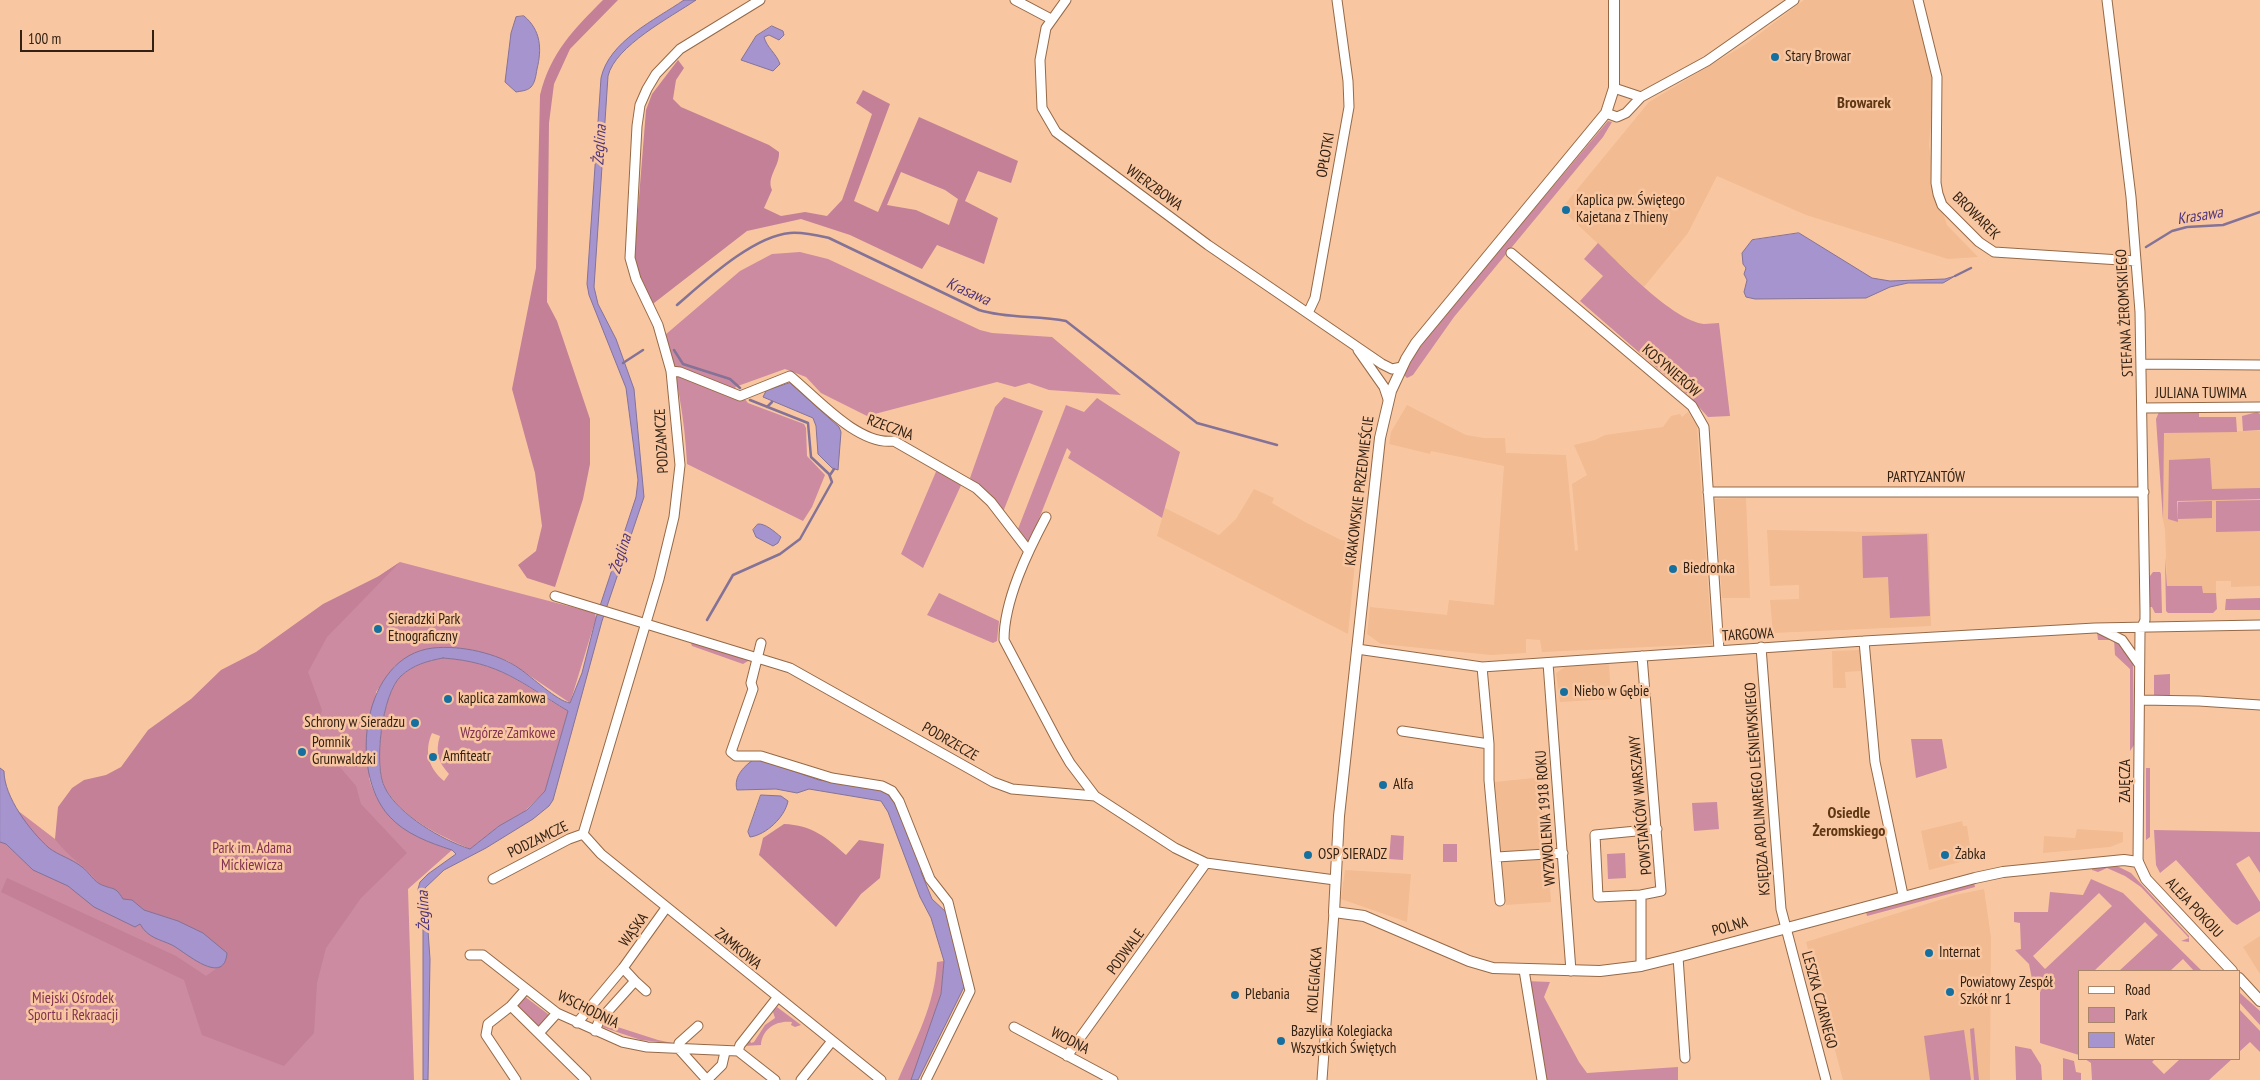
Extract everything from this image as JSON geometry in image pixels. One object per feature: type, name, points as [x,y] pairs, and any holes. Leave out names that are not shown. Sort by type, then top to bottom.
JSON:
[{"type":"street","name":"PODZAMCZE","points":[[492,879],[569,839],[583,834],[647,623],[672,526],[680,465],[671,371],[658,325],[636,280],[630,258],[640,105],[656,74],[680,49],[760,0]]},
{"type":"street","points":[[1015,0],[1051,19]]},
{"type":"street","name":"WIERZBOWA","points":[[1066,0],[1051,19],[1042,39],[1040,93],[1042,108],[1056,132],[1208,245],[1387,368],[1402,367]]},
{"type":"street","name":"OPŁOTKI","points":[[1308,313],[1315,298],[1348,115],[1348,81],[1337,0]]},
{"type":"street","name":"KRAKOWSKIE PRZEDMIEŚCIE","points":[[1334,912],[1338,816],[1380,438],[1388,399],[1402,367],[1439,312],[1606,113],[1614,88],[1614,0]]},
{"type":"street","points":[[1606,113],[1617,117],[1626,113],[1641,96],[1714,57],[1794,0]]},
{"type":"street","name":"BROWAREK","points":[[1918,0],[1937,77],[1936,183],[1942,205],[1979,242],[1994,252],[2136,261]]},
{"type":"street","name":"STEFANA ŻEROMSKIEGO","points":[[2107,0],[2131,197],[2142,364],[2145,620],[2143,626]]},
{"type":"street","points":[[1614,88],[1641,96]]},
{"type":"street","name":"KOSYNIERÓW","points":[[1511,253],[1698,413],[1704,427],[1719,650]]},
{"type":"street","name":"WIERZBOWA","points":[[1355,346],[1384,387],[1388,399]]},
{"type":"street","points":[[2142,364],[2260,365]]},
{"type":"street","name":"RZECZNA","points":[[671,371],[687,375],[740,396],[790,376],[846,425],[883,442],[894,440],[966,480],[991,502],[1028,550]]},
{"type":"street","name":"JULIANA TUWIMA","points":[[2143,408],[2260,407]]},
{"type":"street","name":"PARTYZANTÓW","points":[[1708,492],[2144,492]]},
{"type":"street","points":[[1046,517],[1028,550],[1009,607],[1004,640],[1059,744],[1075,770],[1095,796]]},
{"type":"street","name":"PODRZECZE","points":[[556,596],[757,656],[813,679],[994,782],[1012,788],[1095,796],[1174,848],[1206,863],[1335,880]]},
{"type":"street","name":"TARGOWA","points":[[1357,650],[1482,667],[1761,647],[2098,628],[2260,625]]},
{"type":"street","name":"ZAJĘCZA","points":[[2138,862],[2140,631],[2143,626]]},
{"type":"street","points":[[2098,628],[2122,640],[2128,646],[2140,666]]},
{"type":"street","points":[[1864,641],[1875,762],[1903,895]]},
{"type":"street","points":[[761,643],[751,683],[752,689],[731,752],[736,756],[761,756],[832,778],[872,783],[892,791],[899,801],[930,879],[948,902],[970,991],[926,1080]]},
{"type":"street","name":"KSIĘDZA APOLINAREGO LEŚNIEWSKIEGO","points":[[1761,647],[1781,909],[1785,928]]},
{"type":"street","name":"POWSTAŃCÓW WARSZAWY","points":[[1641,966],[1641,895],[1661,891],[1642,656]]},
{"type":"street","name":"WYZWOLENIA 1918 ROKU","points":[[1548,663],[1571,971]]},
{"type":"street","points":[[1482,667],[1490,744],[1489,780],[1500,900]]},
{"type":"street","points":[[2140,700],[2260,705]]},
{"type":"street","points":[[1402,731],[1490,744]]},
{"type":"street","points":[[1641,895],[1598,897],[1595,835],[1657,829]]},
{"type":"street","name":"ZAMKOWA","points":[[583,834],[601,854],[666,908],[881,1080]]},
{"type":"street","points":[[1496,856],[1563,853]]},
{"type":"street","name":"POLNA","points":[[1334,912],[1364,916],[1483,966],[1524,970],[1600,971],[1641,966],[1678,957],[1903,895],[2003,872],[2098,862],[2138,862]]},
{"type":"street","name":"ALEJA POKOJU","points":[[2138,862],[2146,879],[2231,970]]},
{"type":"street","name":"PODWALE","points":[[1067,1056],[1206,863]]},
{"type":"street","name":"WĄSKA","points":[[577,1023],[622,968],[666,908]]},
{"type":"street","name":"KOLEGIACKA","points":[[1322,1080],[1334,912]]},
{"type":"street","name":"LESZKA CZARNEGO","points":[[1785,928],[1826,1080]]},
{"type":"street","name":"WSCHODNIA","points":[[470,955],[482,955],[557,1013],[595,1031],[632,1045],[680,1050],[738,1051]]},
{"type":"street","points":[[1678,957],[1685,1058]]},
{"type":"street","name":"WĄSKA","points":[[622,968],[646,991]]},
{"type":"street","points":[[1524,970],[1542,1080]]},
{"type":"street","points":[[2240,979],[2260,1001]]},
{"type":"street","points":[[595,1031],[599,1021],[636,981]]},
{"type":"street","points":[[516,1080],[486,1035],[488,1024],[511,1006],[526,989]]},
{"type":"street","points":[[775,1080],[738,1051],[740,1045],[777,998]]},
{"type":"street","points":[[511,1006],[586,1080]]},
{"type":"street","points":[[539,1033],[557,1013]]},
{"type":"street","points":[[698,1026],[680,1043],[680,1050],[707,1080],[722,1066],[725,1052]]},
{"type":"street","name":"WODNA","points":[[1014,1027],[1113,1080]]},
{"type":"street","points":[[801,1080],[832,1041]]},
{"type":"shaded area","points":[[1804,0],[1914,0],[1935,81],[1929,145],[1934,186],[1947,225],[1978,257],[1948,259],[1806,215],[1717,176],[1688,233],[1644,287],[1561,209],[1649,102],[1746,44]]},
{"type":"shaded area","points":[[1407,405],[1466,435],[1484,438],[1505,438],[1506,453],[1566,455],[1575,551],[1578,550],[1572,484],[1587,475],[1574,445],[1595,440],[1605,435],[1663,427],[1671,416],[1680,414],[1682,417],[1688,412],[1697,426],[1712,644],[1542,652],[1540,640],[1526,639],[1526,653],[1491,655],[1381,644],[1367,634],[1370,607],[1447,615],[1449,600],[1494,605],[1504,466],[1431,451],[1430,454],[1389,444],[1391,432]]},
{"type":"shaded area","points":[[2260,431],[2260,586],[2231,587],[2231,581],[2216,581],[2216,593],[2203,593],[2202,586],[2167,587],[2163,520],[2163,432]]},
{"type":"shaded area","points":[[1254,489],[1274,498],[1272,503],[1305,522],[1341,540],[1357,542],[1348,634],[1157,536],[1165,508],[1219,535],[1236,519]]},
{"type":"shaded area","points":[[1746,498],[1750,598],[1722,598],[1715,499]]},
{"type":"shaded area","points":[[1767,530],[1929,533],[1931,626],[1773,633],[1770,600],[1799,599],[1799,585],[1770,586]]},
{"type":"shaded area","points":[[1861,650],[1861,671],[1845,672],[1846,688],[1833,688],[1832,651]]},
{"type":"shaded area","points":[[1609,663],[1611,699],[1560,702],[1556,673],[1565,667]]},
{"type":"shaded area","points":[[1543,777],[1551,902],[1506,905],[1495,782]]},
{"type":"shaded area","points":[[1962,821],[1963,826],[1967,826],[1972,859],[1929,870],[1921,831]]},
{"type":"shaded area","points":[[2077,829],[2123,832],[2123,842],[2110,847],[2043,853],[2044,836],[2075,838]]},
{"type":"shaded area","points":[[1345,870],[1411,874],[1407,922],[1341,899]]},
{"type":"shaded area","points":[[1984,889],[1991,937],[1990,1080],[1843,1080],[1806,942],[1955,895]]},
{"type":"shaded area","points":[[2260,936],[2260,974],[2243,947]]},
{"type":"green space","points":[[603,0],[618,0],[570,49],[554,84],[549,123],[547,302],[557,321],[590,419],[590,464],[583,499],[555,587],[527,578],[518,565],[536,551],[542,526],[535,473],[512,389],[536,268],[540,95],[550,66],[564,43]]},
{"type":"green space","points":[[678,60],[684,68],[676,80],[673,99],[681,107],[769,145],[779,152],[771,181],[772,190],[764,208],[781,216],[805,212],[827,216],[842,200],[872,114],[856,103],[863,90],[890,104],[854,201],[878,212],[919,117],[1018,161],[1011,183],[978,171],[965,201],[998,218],[984,264],[937,245],[922,269],[850,235],[801,219],[747,231],[645,310],[634,260],[646,110],[652,94]],"holes":[[[901,172],[945,190],[958,199],[949,225],[916,210],[887,205]]]},
{"type":"green space","points":[[1608,121],[1612,122],[1603,137],[1454,317],[1413,375],[1407,378],[1404,375],[1416,353],[1433,329]]},
{"type":"green space","points":[[1598,243],[1633,277],[1677,313],[1704,324],[1719,323],[1730,416],[1708,417],[1687,394],[1580,301],[1603,276],[1584,259]]},
{"type":"green space","points":[[800,252],[828,259],[980,330],[992,333],[1052,337],[1121,395],[1049,390],[1029,383],[1015,387],[997,382],[867,416],[821,393],[806,377],[785,369],[735,387],[748,403],[804,424],[806,428],[807,456],[825,475],[812,507],[803,521],[687,464],[680,398],[665,335],[740,271],[772,254]]},
{"type":"green space","points":[[1004,397],[1043,411],[1003,512],[989,493],[987,495],[970,478],[995,407]]},
{"type":"green space","points":[[1097,398],[1180,452],[1162,518],[1068,458],[1071,452],[1067,448],[1029,544],[1018,529],[1066,405],[1084,412]]},
{"type":"green space","points":[[2159,412],[2199,413],[2199,417],[2236,417],[2237,432],[2164,433],[2163,520],[2156,419]]},
{"type":"green space","points":[[2257,412],[2260,414],[2260,430],[2243,431],[2242,416]]},
{"type":"green space","points":[[2210,458],[2212,489],[2260,488],[2260,499],[2177,501],[2178,522],[2168,519],[2169,460]]},
{"type":"green space","points":[[938,467],[963,481],[923,568],[901,554]]},
{"type":"green space","points":[[2260,500],[2260,531],[2216,532],[2216,501]]},
{"type":"green space","points":[[2212,501],[2212,518],[2178,519],[2178,502]]},
{"type":"green space","points":[[1927,534],[1930,616],[1890,618],[1888,577],[1863,578],[1862,536]]},
{"type":"green space","points":[[2165,557],[2167,586],[2202,586],[2203,593],[2216,593],[2217,609],[2213,613],[2168,613],[2166,611]]},
{"type":"green space","name":"Park im. Adama Mickiewicza","points":[[400,562],[595,613],[596,618],[570,703],[508,661],[474,651],[433,648],[395,666],[376,692],[369,778],[374,792],[390,816],[401,825],[412,833],[452,850],[408,889],[414,1080],[0,1080],[0,797],[55,839],[379,576]]},
{"type":"green space","points":[[400,562],[327,637],[308,672],[322,710],[317,728],[333,759],[356,786],[361,804],[407,853],[361,898],[326,948],[317,983],[314,1033],[284,1066],[202,1035],[184,980],[1,892],[7,878],[176,956],[206,976],[220,966],[203,933],[178,921],[144,910],[132,900],[123,899],[115,890],[99,883],[67,852],[55,839],[58,807],[72,788],[84,780],[106,775],[121,767],[148,730],[191,699],[221,670],[256,652],[323,604],[379,576]]},
{"type":"green space","points":[[2153,572],[2160,572],[2161,574],[2162,613],[2155,613],[2152,607],[2149,607],[2150,576]]},
{"type":"green space","points":[[939,593],[999,621],[997,641],[993,643],[927,615]]},
{"type":"green space","points":[[2260,598],[2260,610],[2225,610],[2226,599]]},
{"type":"green space","points":[[2097,632],[2118,641],[2127,649],[2133,659],[2134,745],[2130,751],[2130,669],[2115,655],[2114,640],[2098,640]]},
{"type":"green space","points":[[690,641],[748,658],[748,661],[743,664],[692,646]]},
{"type":"green space","name":"Wzgórze Zamkowe","points":[[437,659],[463,660],[496,669],[523,683],[568,711],[545,791],[525,811],[499,826],[470,849],[424,826],[404,810],[387,791],[380,767],[381,732],[384,714],[394,685],[410,669]],"holes":[[[432,733],[440,736],[438,756],[449,774],[444,781],[434,771],[428,753]]]},
{"type":"green space","points":[[2170,674],[2170,697],[2154,696],[2154,675]]},
{"type":"green space","points":[[1911,739],[1942,739],[1947,768],[1916,778]]},
{"type":"green space","points":[[2146,768],[2150,768],[2150,837],[2146,840]]},
{"type":"green space","points":[[1717,802],[1719,829],[1694,831],[1692,803]]},
{"type":"green space","points":[[784,824],[803,827],[818,833],[846,855],[859,840],[884,844],[880,878],[861,894],[836,927],[759,855],[763,838]]},
{"type":"green space","points":[[2154,830],[2260,832],[2260,873],[2249,856],[2236,864],[2260,902],[2260,911],[2237,925],[2232,922],[2176,860],[2160,873],[2156,865]]},
{"type":"green space","points":[[1391,835],[1404,836],[1403,860],[1389,859]]},
{"type":"green space","points":[[1443,844],[1457,844],[1457,862],[1443,862]]},
{"type":"green space","points":[[1625,853],[1626,878],[1608,879],[1607,854]]},
{"type":"green space","points":[[2117,866],[2131,873],[2189,938],[2141,887],[2125,876],[2107,868],[2098,872],[2092,870],[2092,868]]},
{"type":"green space","points":[[2091,879],[2123,893],[2201,970],[2193,970],[2183,959],[2171,970],[2120,970],[2158,935],[2145,922],[2095,970],[2078,970],[2078,1055],[2040,1043],[2040,979],[2032,979],[2029,964],[2015,950],[2021,949],[2020,923],[2014,922],[2014,912],[2048,912],[2050,892],[2083,895]],"holes":[[[2099,893],[2112,906],[2045,969],[2033,956]]]},
{"type":"green space","points":[[1974,883],[1975,887],[1867,916],[1866,912]]},
{"type":"green space","points":[[2189,938],[2189,942],[2181,941]]},
{"type":"green space","points":[[944,961],[941,994],[911,1080],[898,1080],[928,1008],[937,962]]},
{"type":"green space","points":[[1526,981],[1550,982],[1544,997],[1579,1062],[1587,1073],[1678,1067],[1678,1080],[1544,1080]]},
{"type":"green space","points":[[2240,993],[2260,1011],[2260,1025],[2240,1003]]},
{"type":"green space","points":[[524,996],[548,1014],[542,1026],[537,1027],[517,1007]]},
{"type":"green space","points":[[777,1007],[801,1025],[795,1027],[791,1025],[792,1022],[775,1024],[764,1034],[761,1045],[743,1046],[749,1038],[751,1043],[754,1042],[765,1025],[775,1018],[773,1012]]},
{"type":"green space","points":[[2240,1010],[2260,1031],[2260,1052],[2250,1042],[2240,1051]]},
{"type":"green space","points":[[602,1022],[658,1040],[677,1044],[641,1040],[599,1026]]},
{"type":"green space","points":[[1974,1028],[1979,1080],[1974,1080],[1970,1029]]},
{"type":"green space","points":[[1964,1030],[1971,1080],[1930,1080],[1924,1036]]},
{"type":"green space","points":[[2015,1046],[2031,1049],[2041,1065],[2042,1080],[2016,1080]]},
{"type":"green space","points":[[2063,1058],[2074,1061],[2076,1072],[2081,1073],[2081,1080],[2063,1080]]},
{"type":"green space","points":[[2086,1060],[2154,1060],[2152,1062],[2164,1074],[2179,1060],[2231,1060],[2209,1080],[2092,1080],[2091,1063]]},
{"type":"water","name":"Żeglina","points":[[684,0],[696,0],[632,43],[613,65],[608,76],[594,287],[598,304],[616,339],[634,389],[644,497],[602,621],[553,800],[549,806],[533,819],[486,848],[444,870],[425,888],[430,959],[428,1080],[423,1080],[423,923],[418,889],[420,882],[428,874],[456,854],[452,850],[427,841],[402,828],[389,816],[376,796],[369,772],[366,745],[369,718],[377,693],[390,671],[409,656],[433,648],[444,647],[478,651],[511,663],[558,698],[570,703],[582,673],[596,618],[636,497],[638,480],[626,388],[589,295],[587,284],[601,78],[613,53],[623,42]],"holes":[[[443,658],[463,660],[495,669],[523,683],[568,711],[545,791],[527,810],[499,826],[470,849],[434,833],[400,808],[385,788],[381,778],[380,764],[381,730],[384,713],[394,685],[401,676],[415,666],[431,661]]]},
{"type":"water","points":[[524,16],[534,27],[540,47],[536,76],[531,87],[524,91],[516,92],[505,82],[511,33],[516,17]]},
{"type":"water","points":[[772,26],[783,31],[784,35],[779,40],[769,35],[764,37],[780,64],[773,71],[741,60],[756,36]]},
{"type":"water","points":[[1799,233],[1872,278],[1890,281],[1945,279],[1955,276],[1943,283],[1908,283],[1890,287],[1866,298],[1755,299],[1746,297],[1744,292],[1747,280],[1744,274],[1746,268],[1743,264],[1742,253],[1752,240]]},
{"type":"water","points":[[790,383],[839,427],[841,432],[838,470],[832,468],[818,454],[816,426],[813,418],[763,397],[766,391]]},
{"type":"water","points":[[758,524],[767,526],[781,537],[778,543],[773,546],[756,537],[753,530]]},
{"type":"water","points":[[756,758],[819,780],[876,788],[886,792],[894,802],[922,867],[921,872],[932,899],[947,913],[965,985],[918,1080],[911,1080],[941,994],[944,961],[931,918],[920,897],[888,812],[881,801],[809,789],[797,793],[776,789],[737,790],[738,776]]},
{"type":"water","points":[[0,768],[4,771],[8,792],[19,813],[49,848],[85,869],[99,884],[116,890],[123,899],[132,900],[144,910],[178,921],[203,933],[227,953],[224,963],[219,967],[203,964],[172,945],[150,935],[140,924],[135,927],[94,907],[68,886],[33,870],[6,844],[0,842]]},
{"type":"water","points":[[761,795],[781,796],[788,801],[783,813],[774,824],[762,833],[750,837],[748,832]]},
{"type":"waterway","name":"Krasawa","points":[[2146,247],[2172,231],[2187,227],[2223,225],[2260,212]]},
{"type":"waterway","name":"Krasawa","points":[[677,305],[730,261],[761,242],[790,233],[805,233],[829,238],[979,310],[1001,315],[1066,321],[1197,423],[1277,445]]},
{"type":"waterway","name":"Krasawa","points":[[1955,276],[1971,268]]},
{"type":"waterway","name":"Krasawa","points":[[623,363],[643,350]]},
{"type":"waterway","points":[[674,350],[683,364],[730,379],[740,388]]},
{"type":"waterway","points":[[707,620],[733,575],[780,554],[800,539],[832,482],[829,474],[811,457],[808,423],[750,400]]},
{"type":"waterway","points":[[767,407],[772,402]]},
{"type":"waterway","points":[[830,475],[834,469]]},
{"type":"place","name":"Stary Browar","points":[[1775,57]]},
{"type":"place","name":"Kaplica pw. Świętego Kajetana z Thieny","points":[[1566,210]]},
{"type":"place","name":"Biedronka","points":[[1673,569]]},
{"type":"place","name":"Sieradzki Park Etnograficzny","points":[[378,629]]},
{"type":"place","name":"Niebo w Gębie","points":[[1564,692]]},
{"type":"place","name":"kaplica zamkowa","points":[[448,699]]},
{"type":"place","name":"Schrony w Sieradzu","points":[[415,723]]},
{"type":"place","name":"Pomnik Grunwaldzki","points":[[302,752]]},
{"type":"place","name":"Amfiteatr","points":[[433,757]]},
{"type":"place","name":"Alfa","points":[[1383,785]]},
{"type":"place","name":"OSP SIERADZ","points":[[1308,855]]},
{"type":"place","name":"Żabka","points":[[1945,855]]},
{"type":"place","name":"Internat","points":[[1929,953]]},
{"type":"place","name":"Powiatowy Zespół Szkół nr 1","points":[[1950,992]]},
{"type":"place","name":"Plebania","points":[[1235,995]]},
{"type":"place","name":"Bazylika Kolegiacka Wszystkich Świętych","points":[[1281,1041]]},
{"type":"district","name":"Browarek","points":[[1864,103]]},
{"type":"district","name":"Osiedle Żeromskiego","points":[[1849,822]]},
{"type":"park label","name":"Miejski Ośrodek Sportu i Rekraacji","points":[[73,1008]]}]
